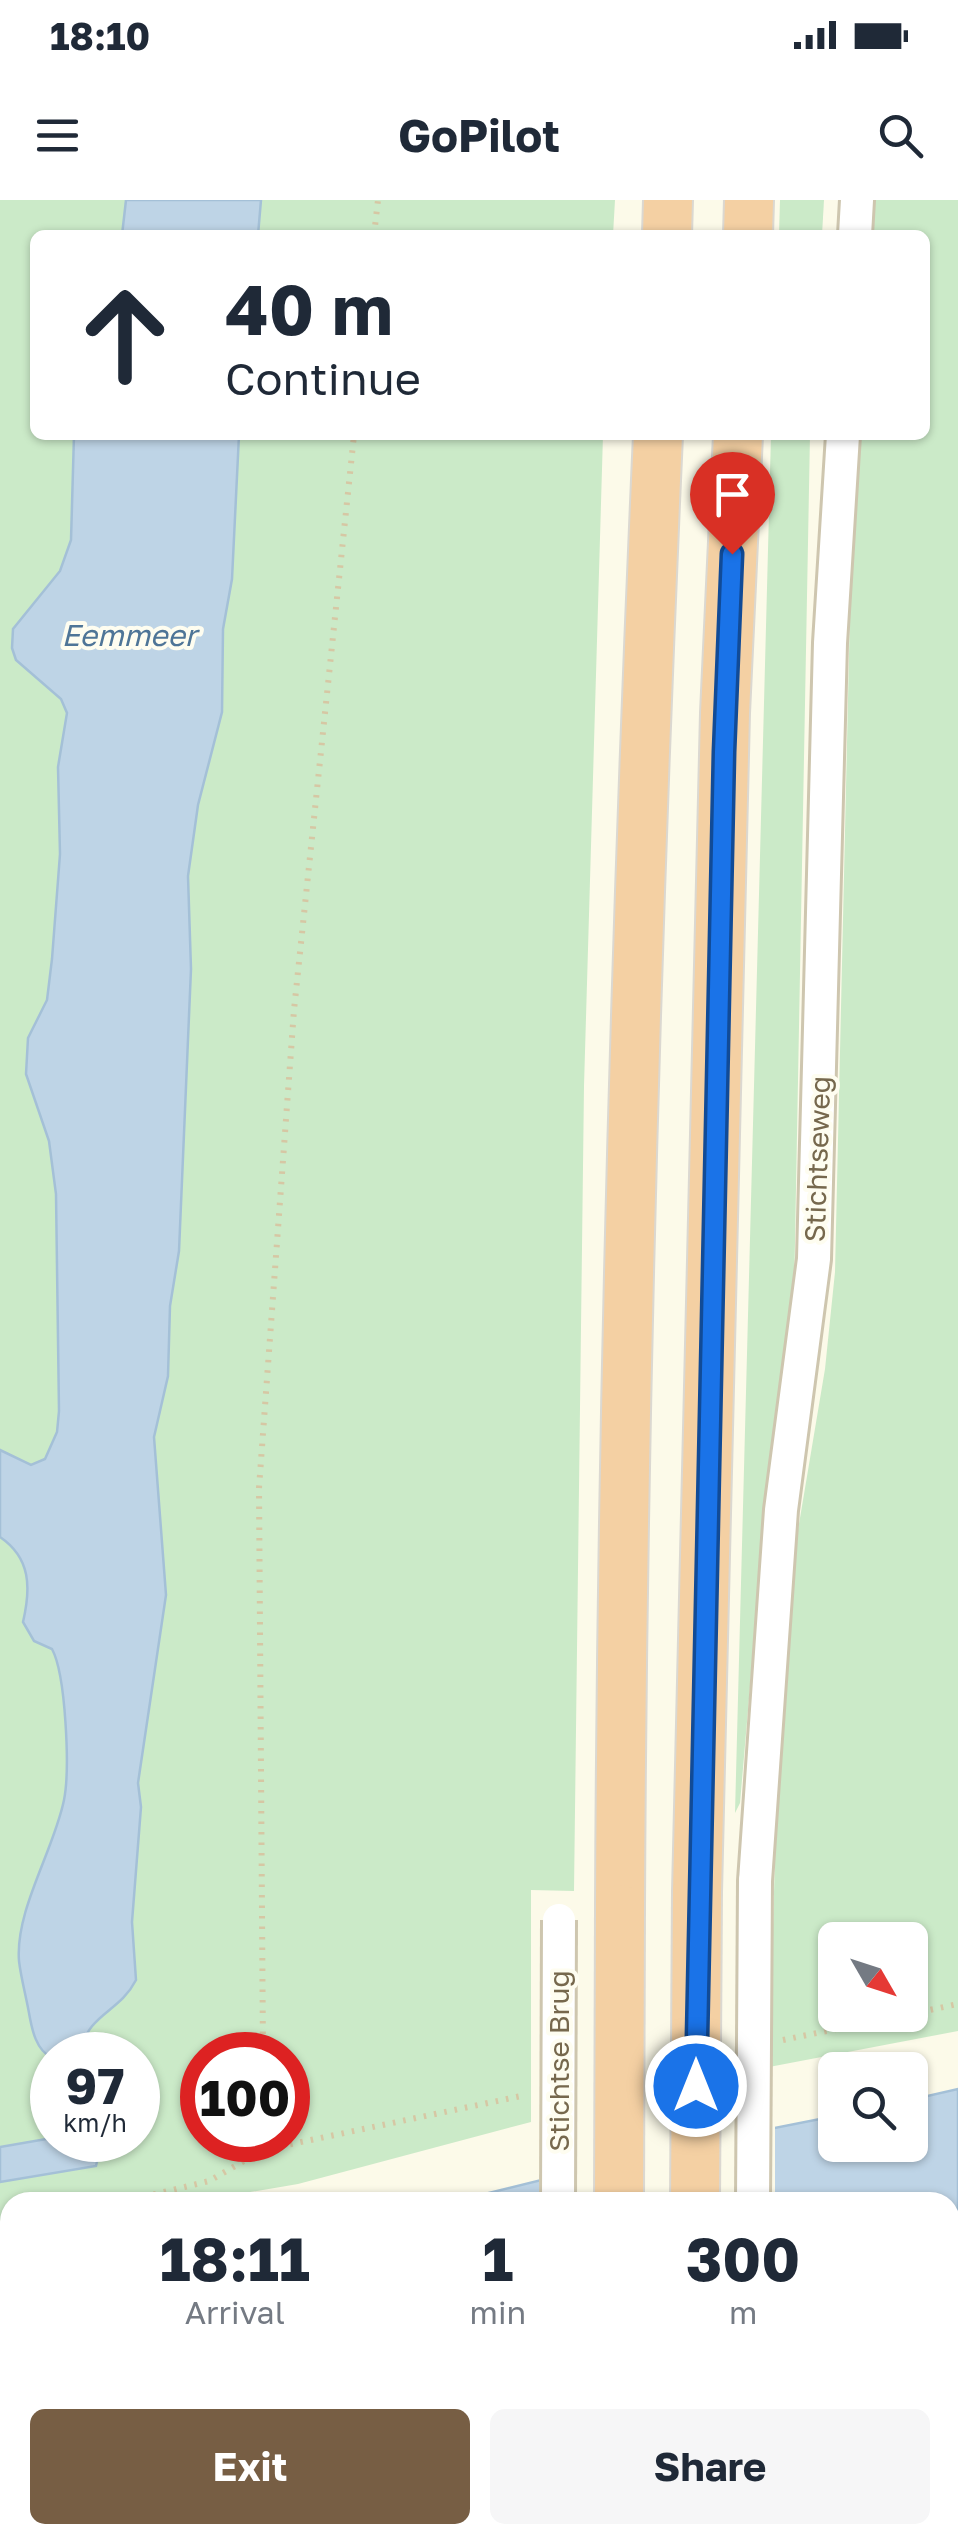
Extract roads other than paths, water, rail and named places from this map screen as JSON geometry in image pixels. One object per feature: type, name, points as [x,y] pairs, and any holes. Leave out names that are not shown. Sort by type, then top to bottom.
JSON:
[{"type":"highway","points":[[667,230],[668,200]]},
{"type":"highway","points":[[748,230],[749,200]]},
{"type":"highway","points":[[619,2192],[622,1615],[645,714],[658,440]]},
{"type":"highway","points":[[695,2192],[697,1892],[725,713],[738,440]]},
{"type":"street","points":[[855,230],[857,200]]},
{"type":"street","name":"Stichtseweg","points":[[754,2192],[755,1881],[780,1510],[814,1259],[830,643],[843,440]]},
{"type":"street","name":"Stichtse Brug","points":[[558,1920],[558,2192]]},
{"type":"water","points":[[126,200],[261,200],[258,230],[123,230]]},
{"type":"water","name":"Eemmeer","points":[[74,440],[239,440],[232,579],[223,629],[222,712],[198,805],[188,876],[191,969],[179,1251],[170,1306],[168,1376],[154,1437],[166,1595],[138,1783],[141,1807],[132,1922],[136,1980],[89,2032],[33,2032],[20,1967],[23,1921],[64,1800],[66,1723],[61,1679],[52,1649],[34,1641],[23,1622],[27,1586],[23,1564],[0,1537],[0,1450],[31,1465],[45,1459],[57,1432],[59,1411],[56,1194],[49,1141],[26,1074],[28,1038],[47,1000],[52,959],[60,854],[58,767],[67,713],[61,699],[16,660],[12,648],[13,629],[60,571],[71,540]]},
{"type":"water","points":[[958,2089],[958,2192],[493,2192],[655,2152],[818,2119],[818,2162],[928,2162],[928,2096]]},
{"type":"water","points":[[30,2142],[30,2162],[97,2162],[96,2166],[0,2182],[0,2147]]}]
